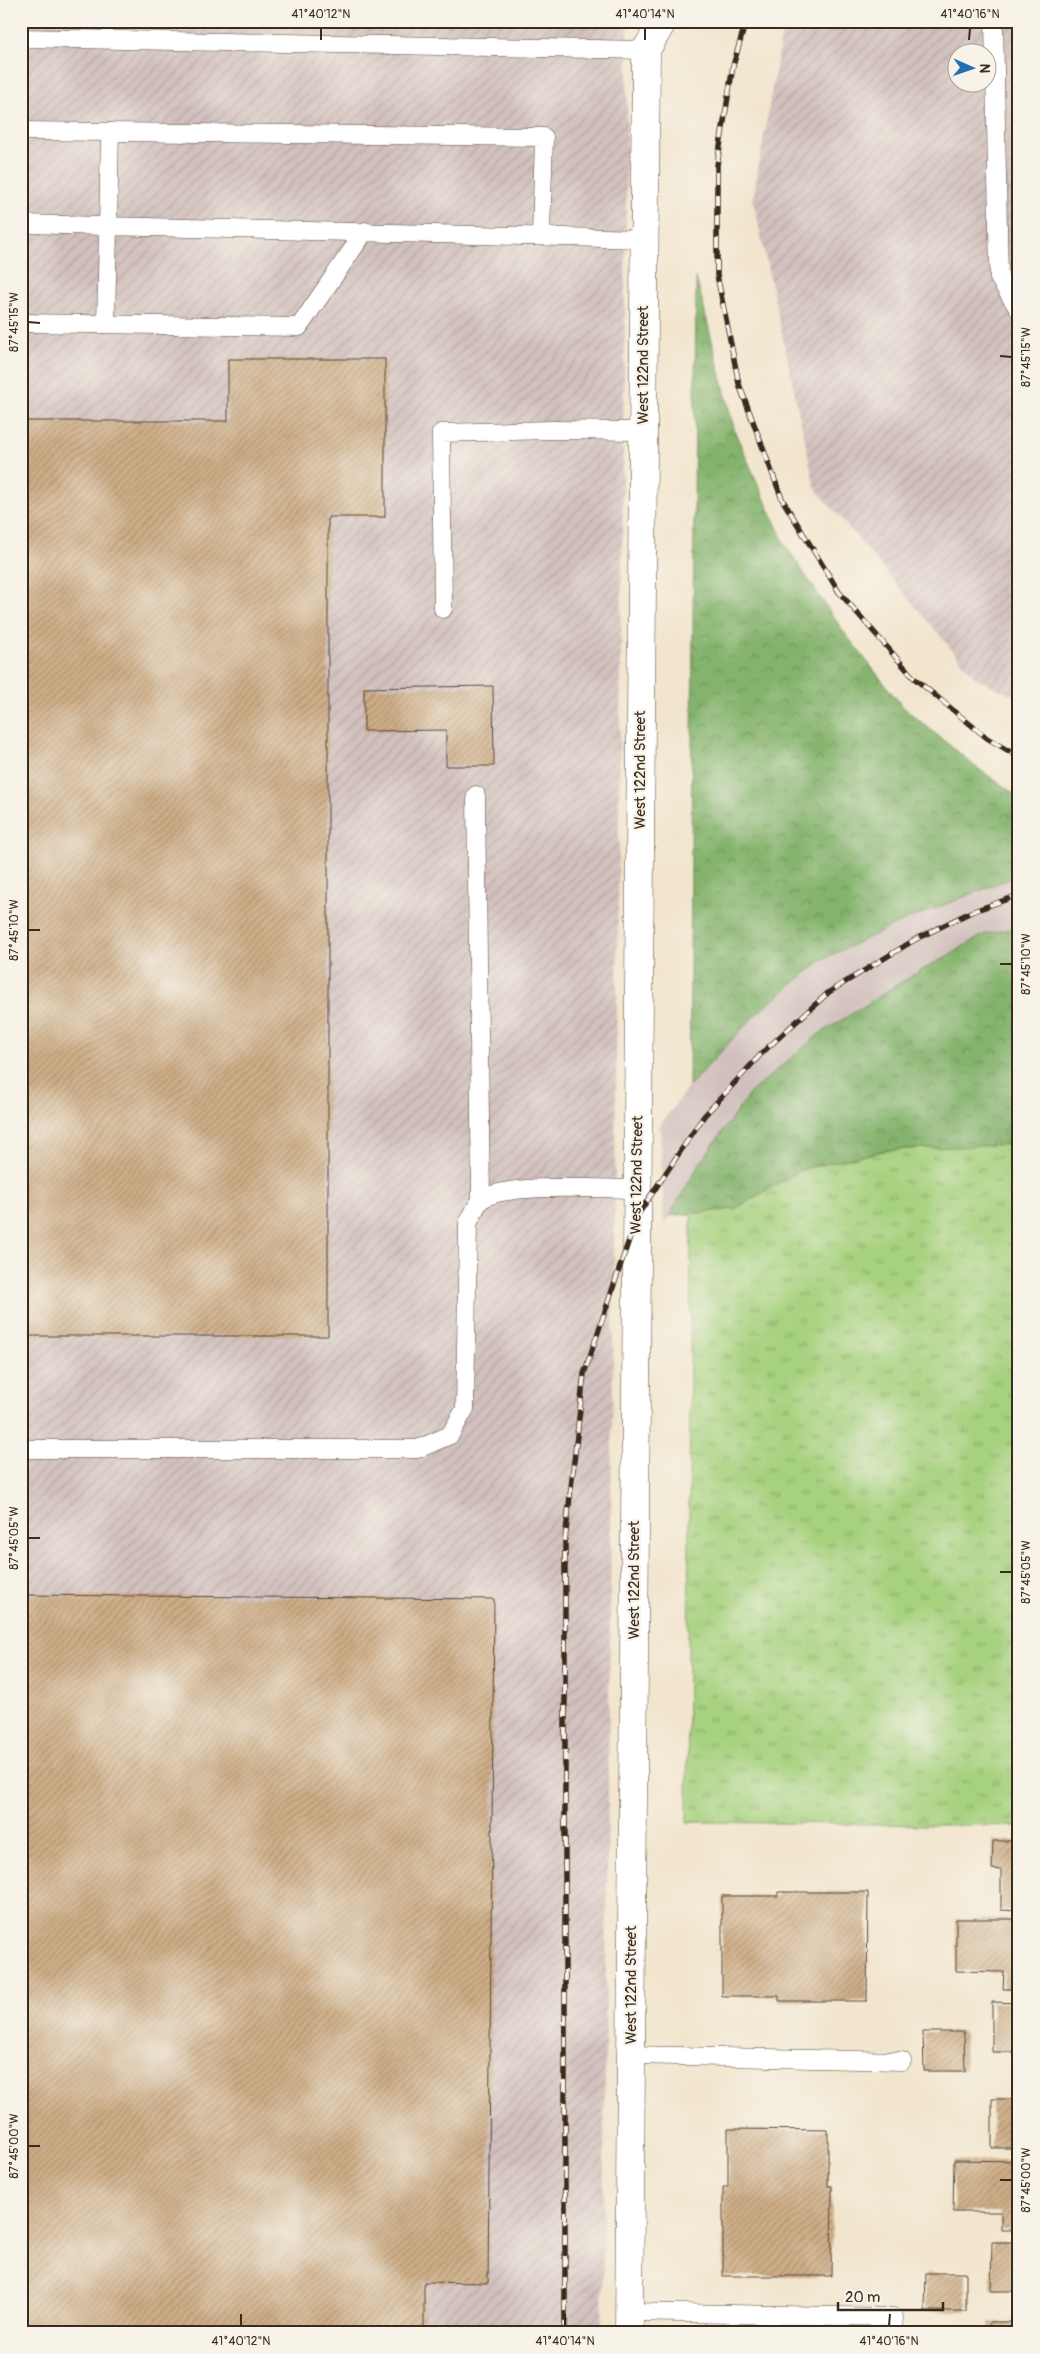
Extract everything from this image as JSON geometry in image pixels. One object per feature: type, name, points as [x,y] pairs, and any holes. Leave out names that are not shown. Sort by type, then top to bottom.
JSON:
[{"type":"street","name":"West 122nd Street","points":[[629,2322],[646,50],[663,21]]},
{"type":"lane","points":[[994,21],[999,278],[1019,310]]},
{"type":"lane","points":[[21,38],[646,50]]},
{"type":"lane","points":[[21,131],[544,137],[541,235]]},
{"type":"lane","points":[[106,324],[110,132]]},
{"type":"lane","points":[[21,224],[541,235],[644,239]]},
{"type":"lane","points":[[21,323],[299,327],[365,231]]},
{"type":"lane","points":[[443,609],[440,433],[552,430],[643,432]]},
{"type":"lane","points":[[21,1449],[418,1448],[450,1435],[465,1409],[468,1223],[481,1200],[476,795]]},
{"type":"lane","points":[[481,1200],[502,1192],[544,1189],[637,1189]]},
{"type":"lane","points":[[631,2055],[902,2061]]},
{"type":"lane","points":[[629,2322],[894,2317],[893,2333]]},
{"type":"shaded area","points":[[21,21],[628,21],[602,2333],[21,2333]]},
{"type":"shaded area","points":[[784,21],[1019,21],[1019,699],[976,678],[815,488],[753,199]]},
{"type":"shaded area","points":[[1019,875],[1019,927],[985,934],[903,981],[818,1035],[750,1093],[700,1163],[664,1226],[660,1125],[689,1086],[756,1014],[823,959],[899,923]]},
{"type":"green space","points":[[696,277],[735,432],[785,545],[843,631],[903,707],[976,767],[1019,797],[1019,875],[899,923],[823,959],[756,1014],[689,1086]]},
{"type":"green space","points":[[1019,927],[1019,1144],[887,1150],[802,1169],[735,1209],[669,1216],[700,1163],[750,1093],[818,1035],[903,981],[985,934]]},
{"type":"green space","points":[[984,1144],[1019,1144],[1019,1826],[687,1822],[691,1213],[735,1209],[802,1169],[887,1150]]},
{"type":"building","points":[[228,359],[385,359],[385,517],[328,517],[328,1336],[21,1336],[21,421],[228,421]]},
{"type":"building","points":[[493,686],[494,766],[446,766],[446,730],[364,731],[364,688]]},
{"type":"building","points":[[21,1595],[494,1599],[488,2283],[424,2282],[424,2333],[21,2333]]},
{"type":"building","points":[[993,1841],[1019,1841],[1019,1911],[1001,1910],[1001,1870],[992,1869]]},
{"type":"building","points":[[778,1892],[868,1892],[867,2001],[779,2001],[779,1996],[722,1996],[722,1896],[778,1896]]},
{"type":"building","points":[[956,1919],[1019,1919],[1019,1989],[1003,1989],[1004,1972],[956,1971]]},
{"type":"building","points":[[992,2002],[1019,2003],[1019,2052],[992,2052]]},
{"type":"building","points":[[923,2032],[964,2032],[965,2071],[924,2071]]},
{"type":"building","points":[[992,2099],[1019,2099],[1019,2148],[992,2148]]},
{"type":"building","points":[[728,2129],[828,2130],[828,2186],[832,2186],[831,2276],[723,2276],[723,2187],[728,2187]]},
{"type":"building","points":[[954,2160],[1019,2161],[1019,2230],[1001,2230],[1001,2212],[953,2212]]},
{"type":"building","points":[[992,2242],[1019,2242],[1019,2291],[991,2291]]},
{"type":"building","points":[[926,2273],[966,2273],[966,2311],[925,2311]]},
{"type":"building","points":[[989,2322],[1019,2322],[1019,2333],[989,2333]]},
{"type":"railway","points":[[746,21],[733,66],[717,165],[717,275],[739,384],[782,499],[839,592],[914,678],[987,738],[1019,757]]},
{"type":"railway","points":[[565,2333],[565,1540],[584,1374],[637,1216],[704,1116],[764,1051],[829,992],[916,939],[971,912],[1019,895]]}]
